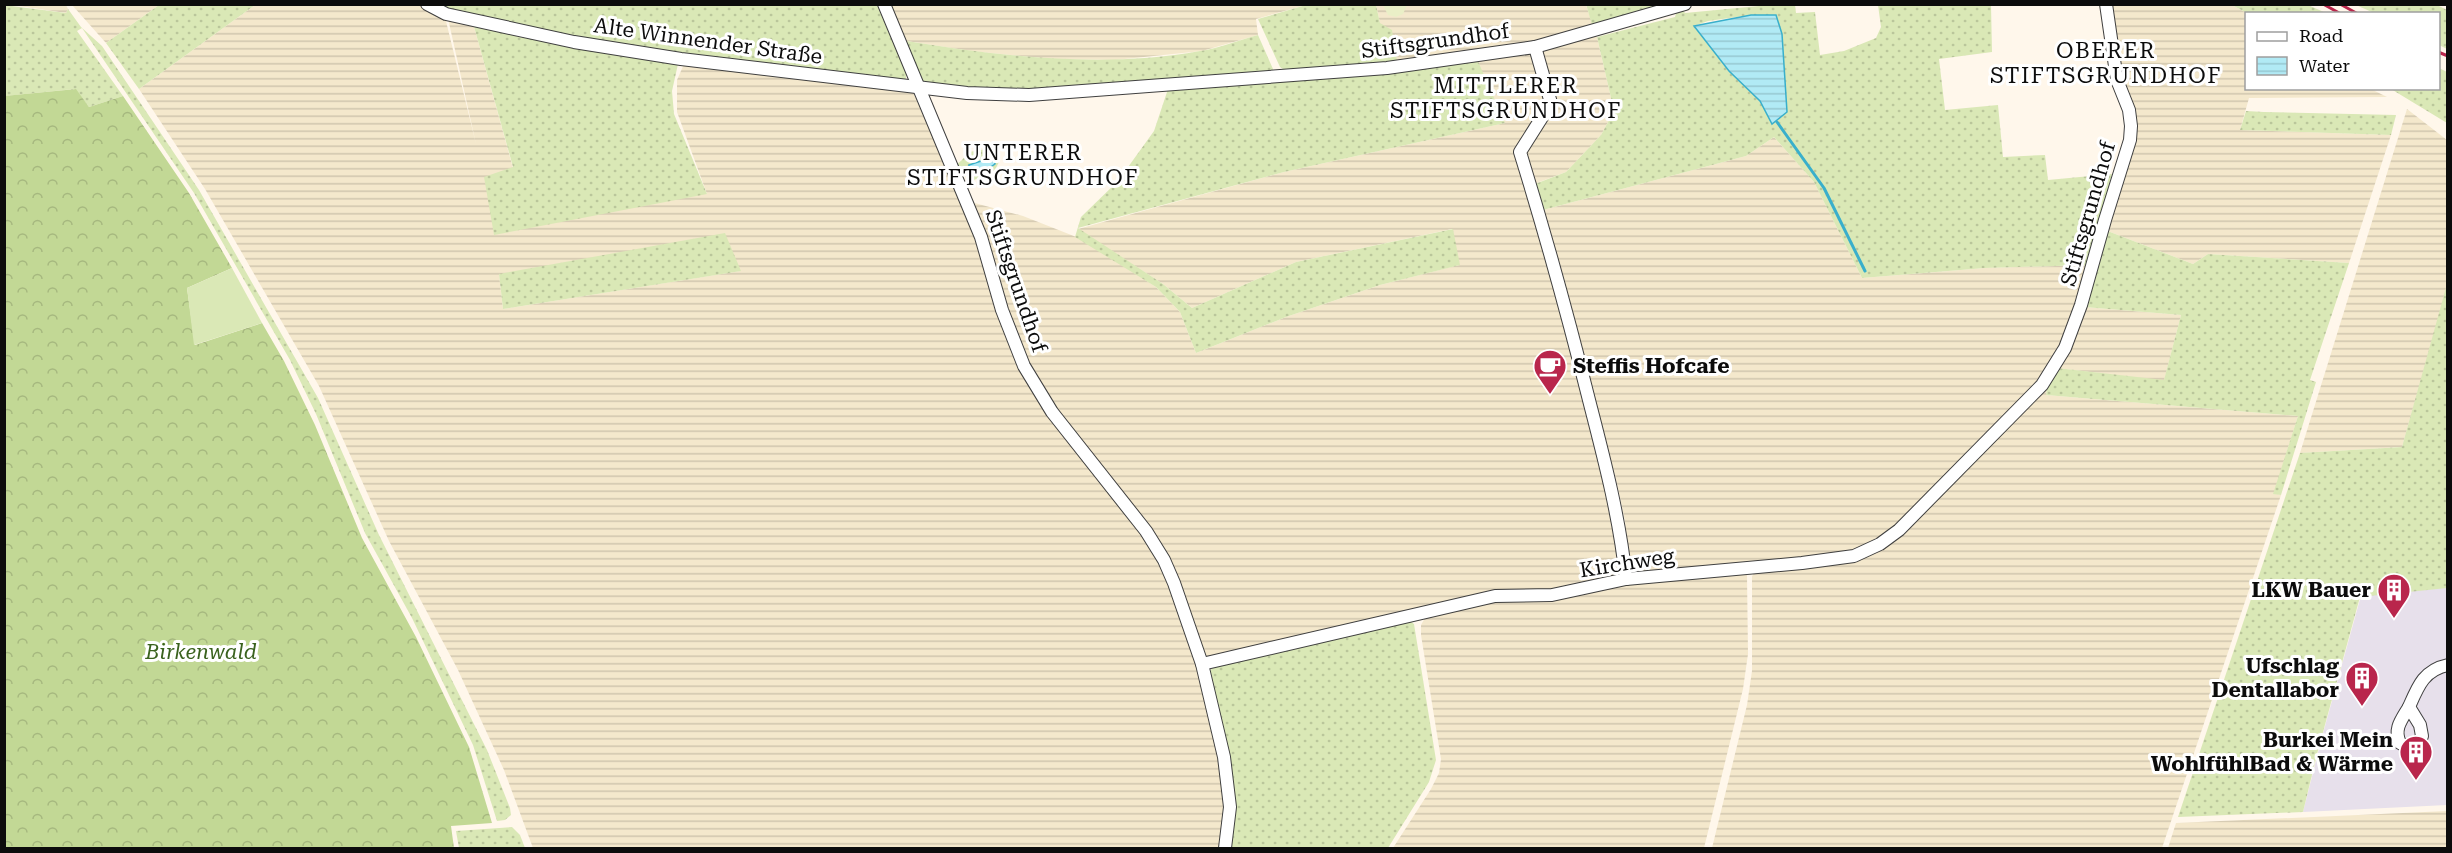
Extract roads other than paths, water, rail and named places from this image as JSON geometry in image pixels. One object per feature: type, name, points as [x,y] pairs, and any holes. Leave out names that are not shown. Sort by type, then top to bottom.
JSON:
[{"type":"street","name":"Alte Winnender Straße","points":[[427,4],[446,14],[574,42],[681,59],[917,87]]},
{"type":"street","points":[[884,4],[917,87]]},
{"type":"street","name":"Stiftsgrundhof","points":[[1225,849],[1230,823],[1229,790],[1202,664],[1174,583],[1158,550],[1134,514],[1052,412],[1024,366],[1002,310],[981,237],[917,87],[967,93],[1029,95],[1387,68],[1535,47],[1685,4]]},
{"type":"street","name":"Stiftsgrundhof","points":[[2012,417],[2042,385],[2065,348],[2082,305],[2130,140],[2132,126],[2129,110],[2117,80],[2106,4]]},
{"type":"street","name":"Stiftsgrundhof","points":[[1535,47],[1551,102],[1521,152],[1576,346],[1612,494],[1626,579]]},
{"type":"street","name":"Kirchweg","points":[[1202,664],[1495,596],[1552,595],[1626,579],[1854,556],[1880,544],[1899,530],[2012,417]]},
{"type":"street","points":[[2409,707],[2424,676],[2434,669],[2448,665]]},
{"type":"water","points":[[1751,15],[1776,15],[1782,34],[1787,112],[1772,124],[1760,101],[1729,71],[1694,26]]},
{"type":"water","points":[[985,151],[994,156],[995,164],[980,174],[969,172],[969,165],[987,159]]},
{"type":"waterway","points":[[1777,122],[1824,188],[1865,271]]},
{"type":"railway","points":[[2323,4],[2337,12]]},
{"type":"railway","points":[[2340,4],[2354,12]]},
{"type":"railway","points":[[2440,53],[2448,56]]},
{"type":"place","name":"Steffis Hofcafe","points":[[1550,395]]},
{"type":"place","name":"LKW Bauer","points":[[2394,619]]},
{"type":"place","name":"Ufschlag Dentallabor","points":[[2362,707]]},
{"type":"place","name":"Burkei Mein WohlfühlBad & Wärme","points":[[2416,781]]},
{"type":"district","name":"OBERER STIFTSGRUNDHOF","points":[[2106,62]]},
{"type":"district","name":"MITTLERER STIFTSGRUNDHOF","points":[[1506,98]]},
{"type":"district","name":"UNTERER STIFTSGRUNDHOF","points":[[1023,164]]},
{"type":"park label","name":"Birkenwald","points":[[201,652]]}]
